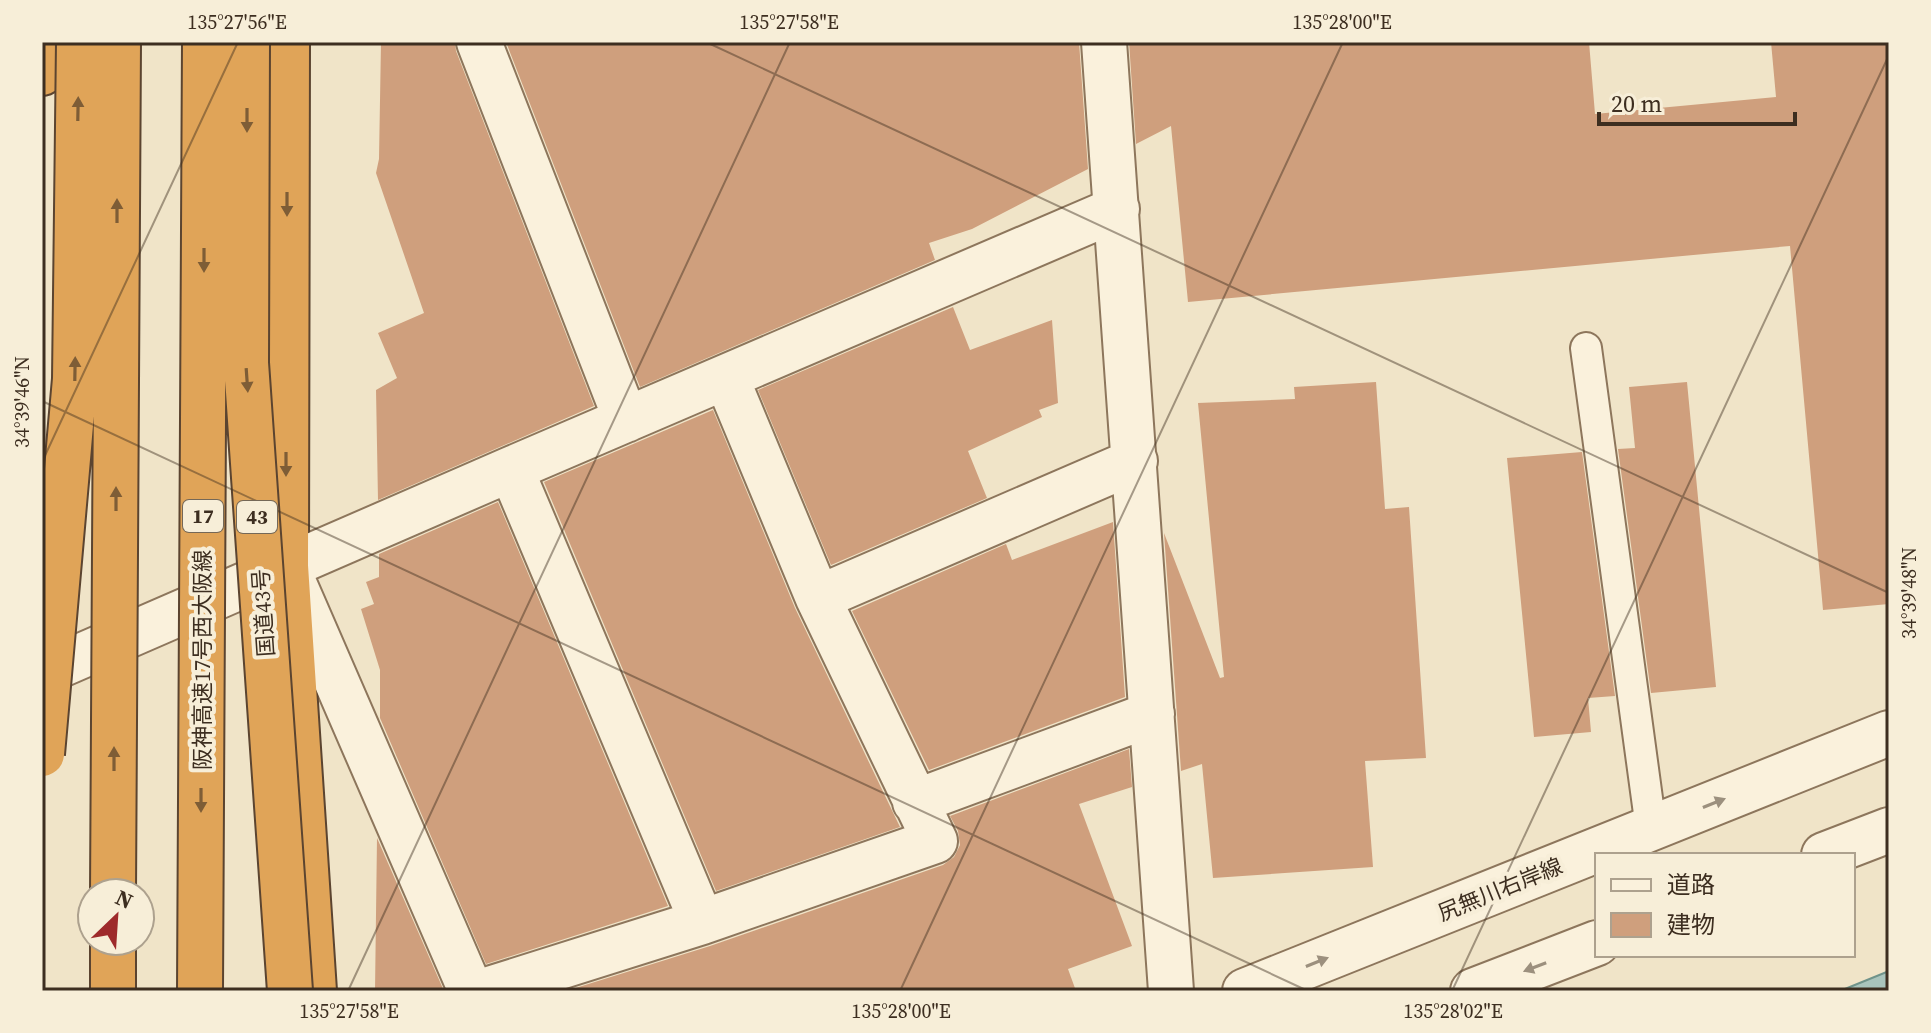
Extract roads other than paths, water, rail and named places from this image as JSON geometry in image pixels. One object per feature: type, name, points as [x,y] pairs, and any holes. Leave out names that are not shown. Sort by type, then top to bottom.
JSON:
[{"type":"highway","points":[[42,42],[42,73]]},
{"type":"highway","points":[[42,754],[75,379],[79,42]]},
{"type":"highway","points":[[113,877],[118,42]]},
{"type":"highway","name":"阪神高速17号西大阪線","points":[[200,991],[205,42]]},
{"type":"highway","name":"国道43号","points":[[247,42],[246,363],[290,991]]},
{"type":"highway","name":"43","points":[[287,42],[286,566],[314,991]]},
{"type":"highway","points":[[113,957],[113,990]]},
{"type":"street","points":[[479,42],[626,420]]},
{"type":"street","points":[[1104,42],[1171,991]]},
{"type":"street","points":[[42,673],[1117,209]]},
{"type":"street","points":[[483,991],[702,922],[935,841],[818,598],[726,377]]},
{"type":"street","points":[[818,598],[1135,461]]},
{"type":"street","points":[[511,469],[702,922]]},
{"type":"street","points":[[286,566],[471,991]]},
{"type":"street","points":[[915,802],[1152,714]]},
{"type":"street","name":"尻無川右岸線","points":[[1245,991],[1889,733]]},
{"type":"street","points":[[1829,853],[1889,830]]},
{"type":"street","points":[[1473,991],[1595,944]]},
{"type":"lane","points":[[1586,348],[1651,828]]},
{"type":"water","points":[[1889,971],[1889,991],[1840,991]]}]
